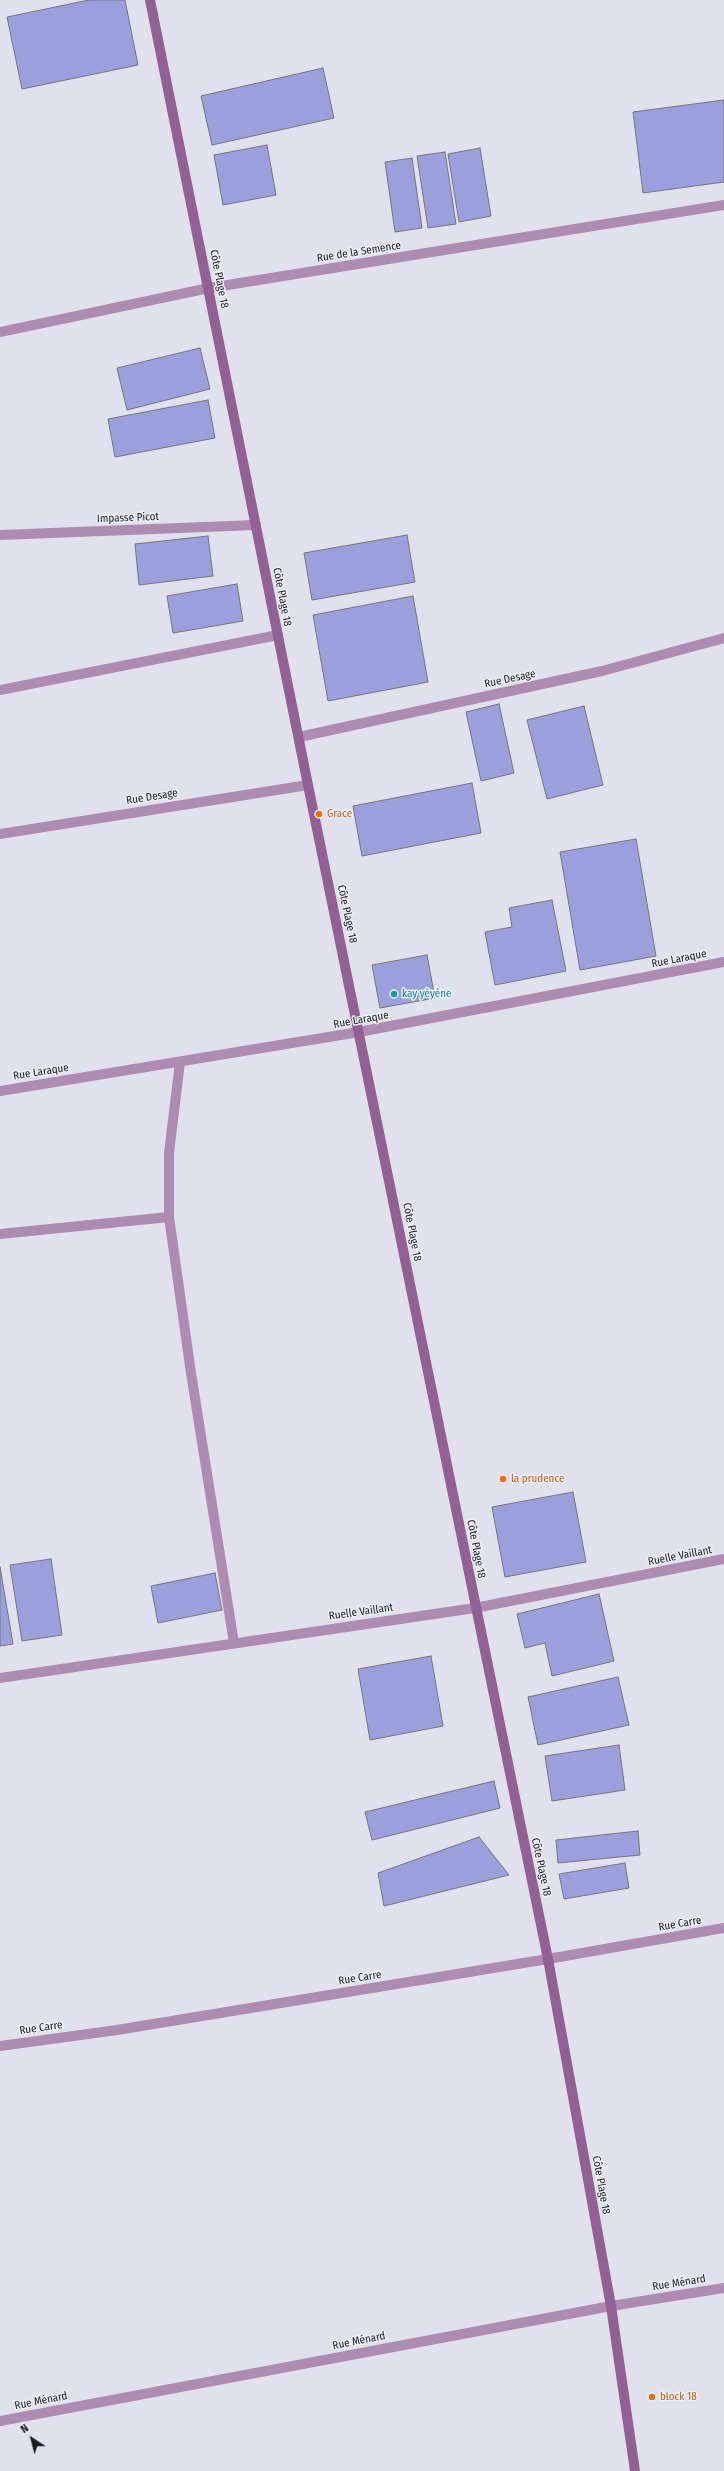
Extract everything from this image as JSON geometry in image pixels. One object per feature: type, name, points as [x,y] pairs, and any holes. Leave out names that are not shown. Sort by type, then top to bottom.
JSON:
[{"type":"street","name":"Côte Plage 18","points":[[150,0],[475,1608],[548,1959],[611,2306],[635,2471]]},
{"type":"street","name":"Rue de la Semence","points":[[0,332],[209,288],[724,205]]},
{"type":"street","name":"Impasse Picot","points":[[0,535],[256,525]]},
{"type":"street","points":[[0,690],[278,635]]},
{"type":"street","name":"Rue Desage","points":[[299,737],[602,671],[724,638]]},
{"type":"street","name":"Rue Desage","points":[[0,834],[308,785]]},
{"type":"street","name":"Rue Laraque","points":[[0,1091],[359,1032],[724,962]]},
{"type":"street","points":[[180,1062],[169,1153],[169,1217],[191,1373],[234,1643]]},
{"type":"street","points":[[0,1234],[169,1217]]},
{"type":"street","name":"Ruelle Vaillant","points":[[0,1678],[475,1608],[724,1559]]},
{"type":"street","name":"Rue Carre","points":[[0,2046],[117,2030],[548,1959],[724,1928]]},
{"type":"street","name":"Rue Ménard","points":[[0,2421],[611,2306],[724,2288]]},
{"type":"building","points":[[89,0],[125,0],[138,65],[22,89],[7,17]]},
{"type":"building","points":[[323,68],[334,118],[212,145],[201,96]]},
{"type":"building","points":[[724,100],[724,182],[643,193],[633,112]]},
{"type":"building","points":[[267,145],[276,195],[223,205],[214,155]]},
{"type":"building","points":[[480,148],[491,216],[459,222],[448,154]]},
{"type":"building","points":[[445,152],[456,224],[428,228],[417,156]]},
{"type":"building","points":[[412,158],[422,228],[395,232],[385,162]]},
{"type":"building","points":[[200,348],[210,389],[127,410],[117,368]]},
{"type":"building","points":[[208,400],[215,438],[115,457],[108,419]]},
{"type":"building","points":[[407,535],[415,582],[312,600],[304,553]]},
{"type":"building","points":[[208,536],[213,576],[139,585],[135,544]]},
{"type":"building","points":[[237,584],[243,621],[173,633],[167,596]]},
{"type":"building","points":[[413,596],[428,682],[328,701],[313,615]]},
{"type":"building","points":[[499,704],[514,773],[481,781],[466,712]]},
{"type":"building","points":[[584,706],[603,785],[547,799],[527,720]]},
{"type":"building","points":[[472,783],[481,833],[362,856],[353,806]]},
{"type":"building","points":[[636,839],[656,956],[580,970],[560,852]]},
{"type":"building","points":[[552,900],[566,971],[495,985],[485,932],[512,927],[509,908]]},
{"type":"building","points":[[427,955],[435,998],[380,1008],[372,965]]},
{"type":"building","points":[[573,1492],[586,1562],[505,1577],[492,1507]]},
{"type":"building","points":[[51,1559],[62,1635],[22,1641],[10,1565]]},
{"type":"building","points":[[0,1567],[13,1644],[0,1646]]},
{"type":"building","points":[[215,1573],[222,1610],[158,1623],[151,1586]]},
{"type":"building","points":[[599,1594],[614,1661],[552,1676],[545,1643],[525,1648],[517,1614]]},
{"type":"building","points":[[431,1656],[443,1726],[370,1740],[358,1669]]},
{"type":"building","points":[[618,1677],[629,1725],[538,1745],[528,1697]]},
{"type":"building","points":[[619,1745],[625,1790],[552,1801],[545,1756]]},
{"type":"building","points":[[494,1781],[500,1808],[372,1840],[365,1812]]},
{"type":"building","points":[[638,1831],[640,1855],[558,1863],[556,1840]]},
{"type":"building","points":[[479,1837],[509,1875],[384,1906],[378,1873]]},
{"type":"building","points":[[625,1863],[629,1888],[564,1899],[559,1874]]},
{"type":"place","name":"Grace","points":[[319,814]]},
{"type":"place","name":"kay yèyène","points":[[394,994]]},
{"type":"place","name":"la prudence","points":[[503,1479]]},
{"type":"place","name":"block 18","points":[[652,2397]]}]
